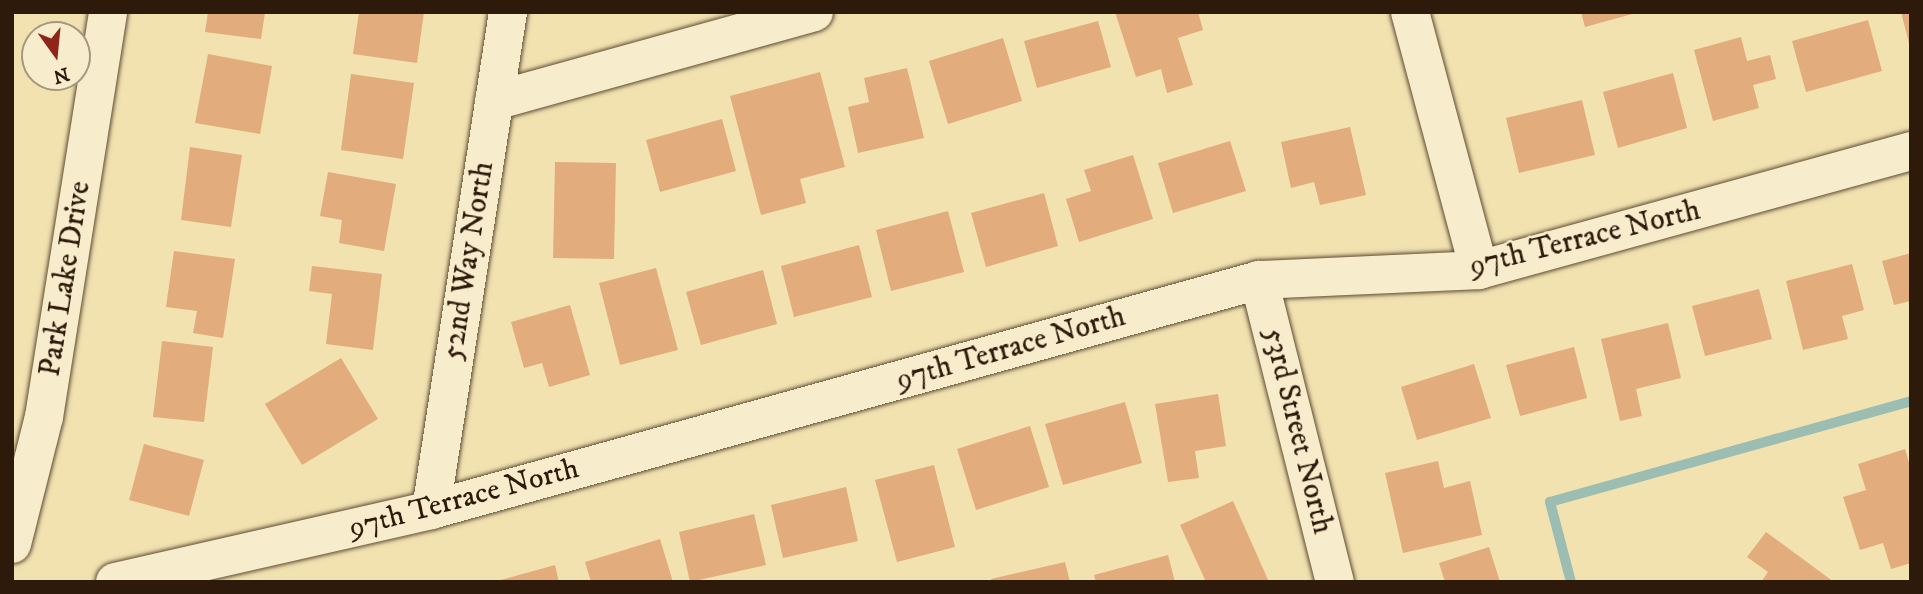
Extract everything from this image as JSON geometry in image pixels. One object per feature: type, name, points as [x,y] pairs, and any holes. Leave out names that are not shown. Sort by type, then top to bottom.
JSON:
[{"type":"street","name":"Park Lake Drive","points":[[12,544],[28,414],[108,12]]},
{"type":"street","name":"52nd Way North","points":[[431,510],[508,12]]},
{"type":"street","points":[[494,101],[814,12]]},
{"type":"street","points":[[1410,12],[1479,270]]},
{"type":"street","name":"97th Terrace North","points":[[115,582],[431,510],[1259,280],[1479,270],[1911,151]]},
{"type":"street","name":"53rd Street North","points":[[1259,280],[1335,582]]},
{"type":"building","points":[[208,12],[265,12],[261,39],[205,32]]},
{"type":"building","points":[[359,12],[424,12],[417,63],[353,54]]},
{"type":"building","points":[[1115,12],[1198,12],[1203,30],[1178,38],[1193,85],[1167,93],[1161,69],[1136,77]]},
{"type":"building","points":[[1581,12],[1636,12],[1636,13],[1585,27]]},
{"type":"building","points":[[1901,12],[1911,12],[1911,47],[1910,47]]},
{"type":"building","points":[[1868,20],[1882,71],[1806,92],[1792,41]]},
{"type":"building","points":[[1098,21],[1111,67],[1037,88],[1024,41]]},
{"type":"building","points":[[1741,37],[1747,61],[1770,55],[1776,79],[1753,85],[1759,108],[1713,121],[1694,50]]},
{"type":"building","points":[[1003,38],[1022,101],[948,124],[929,61]]},
{"type":"building","points":[[208,54],[272,66],[260,134],[195,123]]},
{"type":"building","points":[[907,68],[924,138],[858,153],[848,107],[869,102],[864,78]]},
{"type":"building","points":[[820,72],[845,167],[800,179],[806,203],[761,215],[730,96]]},
{"type":"building","points":[[1673,73],[1687,128],[1618,148],[1603,92]]},
{"type":"building","points":[[351,74],[414,83],[403,159],[341,150]]},
{"type":"building","points":[[1582,100],[1595,155],[1519,173],[1506,118]]},
{"type":"building","points":[[722,119],[736,171],[660,192],[646,140]]},
{"type":"building","points":[[1350,127],[1366,195],[1320,205],[1314,182],[1291,188],[1281,142]]},
{"type":"building","points":[[1230,141],[1246,191],[1173,213],[1158,163]]},
{"type":"building","points":[[190,147],[242,155],[231,227],[181,220]]},
{"type":"building","points":[[1133,155],[1153,219],[1079,242],[1066,199],[1091,191],[1084,170]]},
{"type":"building","points":[[555,162],[616,163],[614,259],[553,258]]},
{"type":"building","points":[[328,172],[396,184],[384,251],[339,243],[342,220],[320,216]]},
{"type":"building","points":[[1044,193],[1058,246],[986,267],[971,213]]},
{"type":"building","points":[[948,211],[964,272],[891,291],[876,230]]},
{"type":"building","points":[[859,245],[872,297],[794,317],[781,266]]},
{"type":"building","points":[[174,251],[235,259],[223,338],[193,333],[197,311],[166,307]]},
{"type":"building","points":[[1911,253],[1911,301],[1894,305],[1882,261]]},
{"type":"building","points":[[1852,264],[1864,310],[1842,316],[1848,339],[1803,350],[1786,281]]},
{"type":"building","points":[[312,266],[382,274],[373,350],[326,344],[332,294],[309,291]]},
{"type":"building","points":[[656,268],[678,350],[620,365],[599,283]]},
{"type":"building","points":[[763,270],[777,324],[701,345],[686,292]]},
{"type":"building","points":[[1759,289],[1772,339],[1705,356],[1692,306]]},
{"type":"building","points":[[570,305],[590,375],[549,387],[542,363],[524,368],[511,322]]},
{"type":"building","points":[[1668,323],[1681,378],[1636,389],[1642,416],[1620,421],[1601,339]]},
{"type":"building","points":[[162,341],[213,347],[204,422],[153,417]]},
{"type":"building","points":[[1574,347],[1587,398],[1520,416],[1506,365]]},
{"type":"building","points":[[341,358],[378,419],[302,465],[265,404]]},
{"type":"building","points":[[1474,364],[1491,418],[1417,440],[1401,387]]},
{"type":"building","points":[[1218,394],[1226,446],[1195,451],[1199,478],[1168,482],[1155,404]]},
{"type":"building","points":[[1125,402],[1142,463],[1063,485],[1045,424]]},
{"type":"building","points":[[1030,426],[1049,487],[976,510],[957,449]]},
{"type":"building","points":[[144,444],[204,460],[189,516],[129,500]]},
{"type":"building","points":[[1905,449],[1911,469],[1911,563],[1891,569],[1883,543],[1860,550],[1843,497],[1866,490],[1858,464]]},
{"type":"building","points":[[1438,461],[1444,488],[1470,481],[1482,535],[1403,553],[1385,473]]},
{"type":"building","points":[[934,465],[955,547],[897,562],[875,480]]},
{"type":"building","points":[[846,487],[858,541],[783,558],[771,505]]},
{"type":"building","points":[[1233,501],[1269,582],[1206,582],[1180,525]]},
{"type":"building","points":[[754,514],[766,565],[690,582],[679,532]]},
{"type":"building","points":[[1766,532],[1834,582],[1761,582],[1768,572],[1747,557]]},
{"type":"building","points":[[660,539],[673,582],[591,582],[585,562]]},
{"type":"building","points":[[1489,547],[1500,582],[1445,582],[1439,563]]},
{"type":"building","points":[[1168,555],[1175,582],[1096,582],[1094,575]]},
{"type":"building","points":[[1065,562],[1070,582],[992,582],[991,579]]},
{"type":"building","points":[[555,565],[559,582],[497,582],[497,581]]},
{"type":"waterway","points":[[1571,582],[1550,502],[1911,401]]}]
